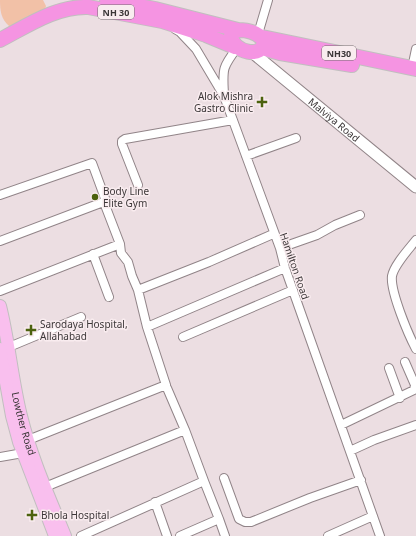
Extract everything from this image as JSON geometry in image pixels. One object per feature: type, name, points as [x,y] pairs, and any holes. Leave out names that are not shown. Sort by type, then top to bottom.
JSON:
[{"type":"highway","name":"NH 30","points":[[107,0],[155,9],[238,30],[245,30],[259,43]]},
{"type":"highway","name":"NH 30","points":[[0,40],[53,13],[76,7],[88,7],[162,21],[206,35],[236,48],[259,43]]},
{"type":"highway","points":[[236,48],[231,41],[231,36],[238,30]]},
{"type":"highway","name":"NH30","points":[[259,43],[415,71]]},
{"type":"main road","name":"Lowther Road","points":[[0,306],[12,416],[23,453],[55,536]]},
{"type":"main road","name":"Lowther Road","points":[[4,348],[28,440],[65,536]]},
{"type":"street","points":[[259,43],[268,0]]},
{"type":"street","name":"Hamilton Road","points":[[162,21],[180,32],[196,49],[224,96],[280,248],[285,268],[380,536]]},
{"type":"street","name":"Malviya Road","points":[[259,43],[416,188]]},
{"type":"street","points":[[224,96],[224,66],[236,48]]},
{"type":"street","points":[[415,71],[416,49]]},
{"type":"street","points":[[138,185],[122,141],[125,139],[233,120]]},
{"type":"street","points":[[246,156],[296,138]]},
{"type":"street","points":[[0,195],[92,163],[106,201],[105,205],[120,244],[120,253],[128,262],[138,290],[147,327],[166,385],[28,440]]},
{"type":"street","points":[[0,242],[106,201]]},
{"type":"street","points":[[280,248],[317,235],[335,225],[360,215]]},
{"type":"street","points":[[138,290],[274,234]]},
{"type":"street","points":[[416,240],[395,268],[392,275],[392,286],[399,308],[416,349]]},
{"type":"street","points":[[0,291],[37,278],[120,244]]},
{"type":"street","points":[[93,254],[109,297]]},
{"type":"street","points":[[147,327],[285,268]]},
{"type":"street","points":[[183,337],[293,290]]},
{"type":"street","points":[[4,348],[81,317]]},
{"type":"street","points":[[341,425],[412,392],[415,387],[405,362]]},
{"type":"street","points":[[389,368],[400,398]]},
{"type":"street","points":[[167,388],[185,430],[225,536]]},
{"type":"street","points":[[412,392],[416,400]]},
{"type":"street","points":[[350,451],[374,440],[416,425]]},
{"type":"street","points":[[45,487],[185,430]]},
{"type":"street","points":[[0,457],[23,453]]},
{"type":"street","points":[[224,478],[239,519],[245,522],[251,522],[310,498],[361,480]]},
{"type":"street","points":[[81,536],[204,481]]},
{"type":"street","points":[[155,502],[167,536]]},
{"type":"street","points":[[328,536],[373,516]]},
{"type":"street","points":[[180,536],[219,519]]},
{"type":"shaded area","points":[[0,0],[43,0],[46,6],[44,12],[23,24],[9,26],[4,21],[0,8]]},
{"type":"place","name":"Alok Mishra Gastro Clinic","points":[[262,102]]},
{"type":"place","name":"Body Line Elite Gym","points":[[95,197]]},
{"type":"place","name":"Sarodaya Hospital, Allahabad","points":[[31,330]]},
{"type":"place","name":"Bhola Hospital","points":[[32,515]]}]
